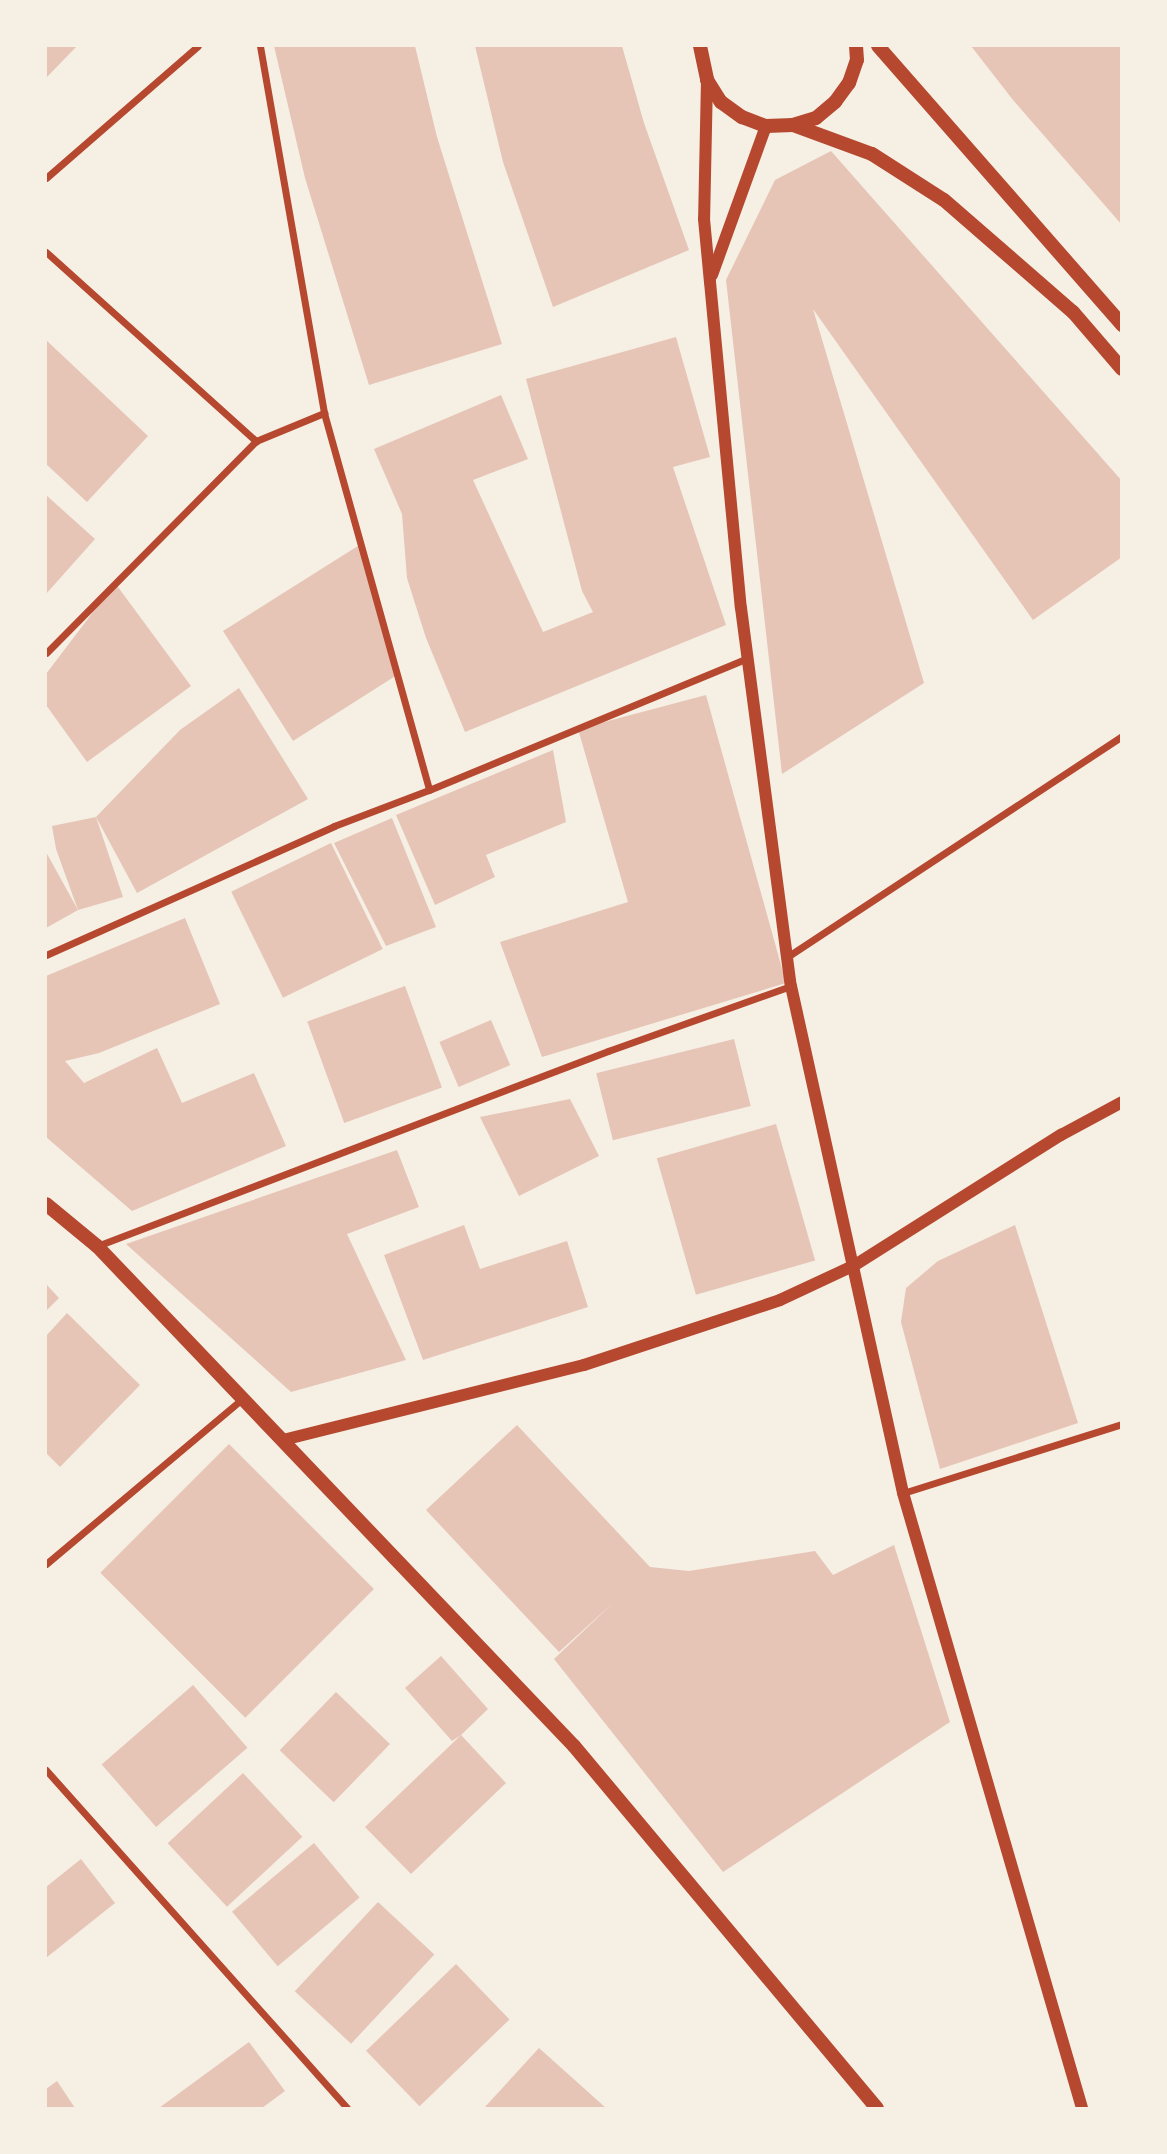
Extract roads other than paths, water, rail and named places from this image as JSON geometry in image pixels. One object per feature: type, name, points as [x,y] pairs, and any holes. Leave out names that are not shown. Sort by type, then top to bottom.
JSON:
[{"type":"main road","points":[[699,49],[707,80],[721,102],[742,117],[766,126],[793,125],[816,118],[835,102],[849,83],[856,60],[856,46]]},
{"type":"main road","points":[[878,46],[1122,326]]},
{"type":"main road","points":[[793,125],[872,154],[944,200],[1073,313],[1122,369]]},
{"type":"main road","points":[[46,1204],[97,1246],[574,1746],[877,2109]]},
{"type":"street","points":[[46,178],[198,46]]},
{"type":"street","points":[[260,46],[324,413],[429,790]]},
{"type":"street","points":[[707,80],[704,219],[748,658],[791,986],[855,1265],[903,1493],[1082,2109]]},
{"type":"street","points":[[710,282],[766,126]]},
{"type":"street","points":[[46,252],[256,441]]},
{"type":"street","points":[[46,653],[256,441],[324,413]]},
{"type":"street","points":[[46,955],[334,825],[429,790],[748,658]]},
{"type":"street","points":[[787,957],[1122,736]]},
{"type":"street","points":[[97,1246],[608,1051],[791,986]]},
{"type":"street","points":[[283,1440],[584,1365],[780,1300],[855,1265],[1061,1135],[1122,1102]]},
{"type":"street","points":[[46,1564],[244,1398]]},
{"type":"street","points":[[903,1493],[1122,1424]]},
{"type":"street","points":[[46,1770],[347,2109]]}]
